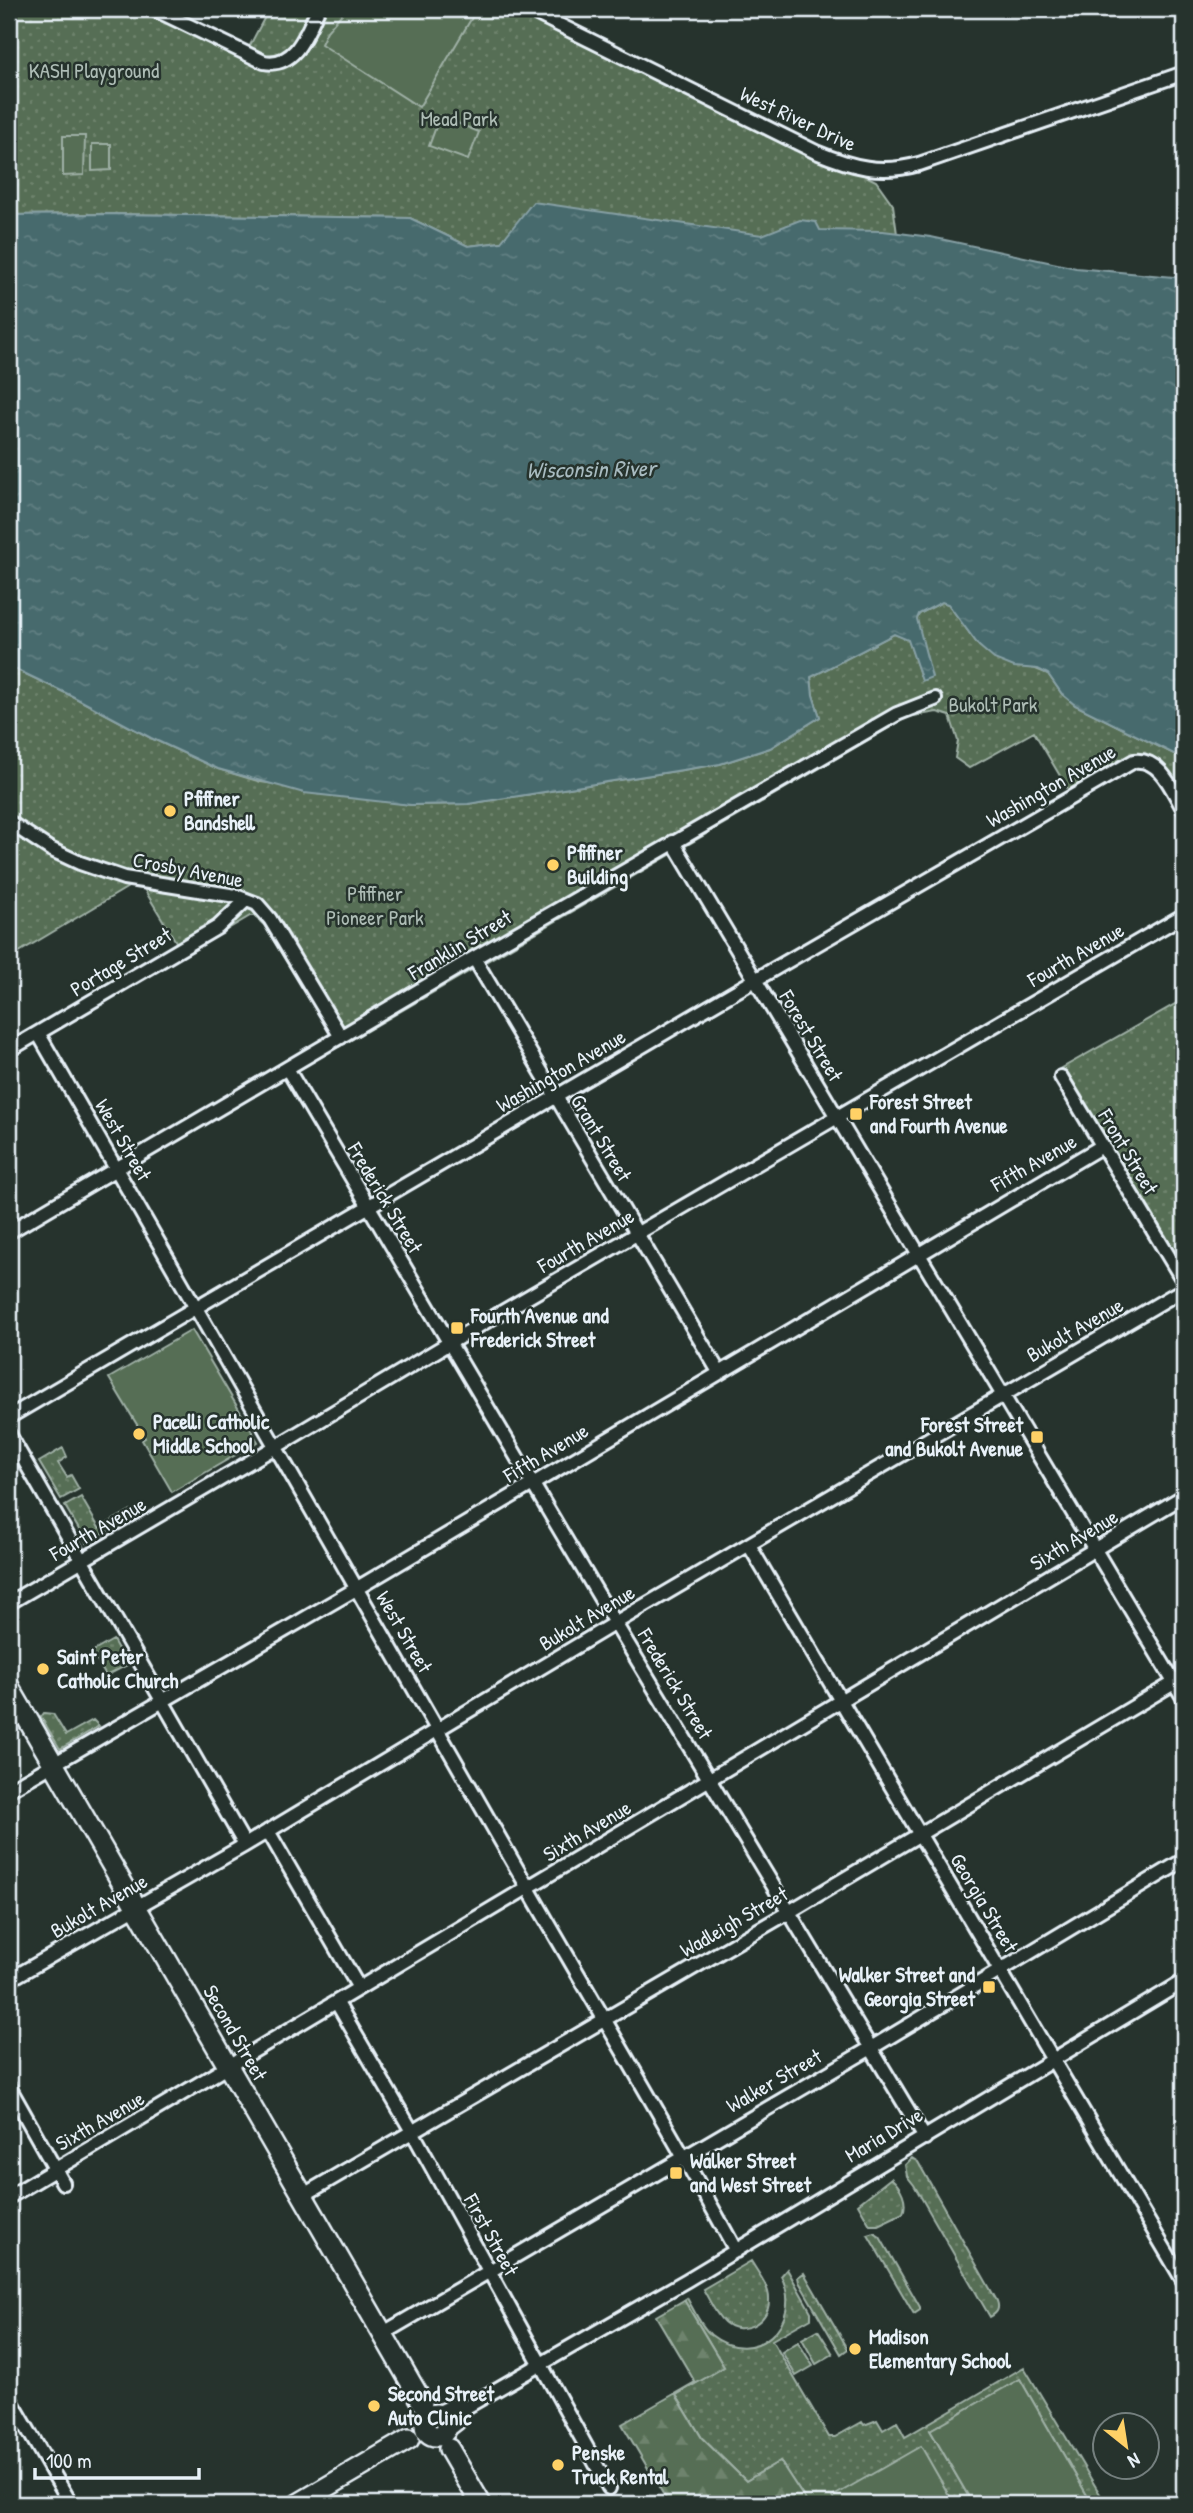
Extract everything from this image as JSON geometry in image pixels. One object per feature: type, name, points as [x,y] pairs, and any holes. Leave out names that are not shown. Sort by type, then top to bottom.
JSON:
[{"type":"street","points":[[154,9],[264,62],[281,62],[295,52],[318,9]]},
{"type":"street","name":"West River Drive","points":[[527,9],[816,152],[845,164],[870,170],[902,169],[919,164],[1184,73]]},
{"type":"street","name":"Franklin Street","points":[[9,1232],[673,842],[897,714],[935,699]]},
{"type":"street","name":"Washington Avenue","points":[[9,1417],[1134,761],[1146,761],[1157,768],[1184,810]]},
{"type":"street","name":"Crosby Avenue","points":[[9,822],[65,857],[99,870],[124,878],[257,904],[271,919],[341,1037]]},
{"type":"street","name":"Forest Street","points":[[673,842],[1094,1550]]},
{"type":"street","name":"Portage Street","points":[[9,1050],[218,927],[246,900]]},
{"type":"street","name":"Fourth Avenue","points":[[9,1603],[1184,915]]},
{"type":"street","name":"Grant Street","points":[[474,958],[719,1372]]},
{"type":"street","name":"West Street","points":[[38,1033],[197,1306],[604,2021],[685,2156],[736,2251]]},
{"type":"street","name":"Frederick Street","points":[[288,1070],[615,1623],[925,2137]]},
{"type":"street","name":"Front Street","points":[[1061,1077],[1184,1282]]},
{"type":"street","name":"Fifth Avenue","points":[[9,1790],[357,1588],[1102,1146]]},
{"type":"street","name":"Bukolt Avenue","points":[[9,1980],[245,1845],[615,1623],[1184,1289]]},
{"type":"street","points":[[9,1434],[245,1845]]},
{"type":"street","name":"Sixth Avenue","points":[[9,2197],[1184,1496]]},
{"type":"street","name":"Georgia Street","points":[[749,1545],[1184,2282]]},
{"type":"street","points":[[1094,1550],[1179,1680],[1184,1699]]},
{"type":"street","name":"Wadleigh Street","points":[[302,2196],[604,2021],[1179,1680]]},
{"type":"street","name":"Second Street","points":[[9,1687],[481,2504]]},
{"type":"street","points":[[268,1831],[359,1988]]},
{"type":"street","name":"Walker Street","points":[[382,2334],[871,2048],[1184,1860]]},
{"type":"street","name":"Maria Drive","points":[[461,2410],[736,2251],[1184,1981]]},
{"type":"street","name":"First Street","points":[[337,2003],[413,2133],[609,2488]]},
{"type":"street","points":[[9,2087],[63,2183]]},
{"type":"street","points":[[9,2398],[71,2504]]},
{"type":"street","points":[[298,2504],[436,2425],[456,2420],[461,2410]]},
{"type":"green space","name":"Mead Park","points":[[9,9],[154,9],[246,53],[269,9],[527,9],[876,181],[893,205],[898,241],[501,242],[468,246],[410,218],[9,215]]},
{"type":"green space","points":[[346,9],[477,9],[419,107],[321,44],[327,31]]},
{"type":"green space","points":[[440,116],[479,132],[468,160],[429,146]]},
{"type":"green space","points":[[63,136],[85,136],[84,175],[63,176]]},
{"type":"green space","points":[[92,144],[111,144],[111,170],[92,171]]},
{"type":"green space","name":"Pfiffner Pioneer Park","points":[[942,602],[948,604],[979,646],[1048,674],[1062,694],[1075,705],[1184,759],[1184,797],[1160,762],[1137,754],[1069,791],[1034,732],[969,768],[955,758],[958,741],[950,716],[937,712],[908,717],[339,1047],[264,925],[254,916],[184,955],[144,889],[130,886],[9,958],[9,666],[218,769],[261,782],[411,805],[468,804],[720,764],[770,748],[820,717],[811,677],[894,634],[908,639],[922,680],[917,619],[919,614]]},
{"type":"green space","points":[[1184,999],[1184,1269],[1071,1079],[1066,1074],[1058,1076],[1055,1072]]},
{"type":"green space","points":[[192,1330],[258,1442],[172,1492],[142,1440],[145,1438],[109,1378]]},
{"type":"green space","points":[[63,1448],[67,1457],[58,1463],[67,1477],[71,1475],[79,1489],[61,1499],[39,1462]]},
{"type":"green space","points":[[81,1497],[99,1528],[131,1510],[134,1515],[87,1543],[65,1506]]},
{"type":"green space","points":[[113,1640],[127,1665],[106,1676],[92,1652]]},
{"type":"green space","points":[[44,1713],[53,1714],[66,1735],[93,1720],[99,1726],[60,1749],[41,1717]]},
{"type":"green space","points":[[912,2158],[918,2162],[997,2301],[997,2310],[990,2317],[907,2176],[905,2165]]},
{"type":"green space","points":[[891,2178],[903,2194],[903,2213],[878,2225],[870,2225],[858,2204]]},
{"type":"green space","points":[[874,2233],[880,2237],[920,2307],[914,2314],[868,2235]]},
{"type":"green space","points":[[751,2261],[768,2291],[768,2309],[753,2325],[738,2328],[724,2322],[703,2289]]},
{"type":"green space","points":[[787,2269],[811,2312],[811,2318],[772,2340],[829,2437],[835,2437],[862,2422],[864,2425],[877,2420],[883,2430],[897,2422],[905,2437],[1024,2367],[1106,2504],[1092,2504],[1020,2379],[930,2430],[973,2504],[954,2504],[920,2447],[833,2497],[837,2504],[808,2504],[780,2461],[746,2481],[702,2438],[676,2395],[724,2367],[684,2300],[687,2298],[700,2323],[711,2335],[727,2344],[743,2347],[758,2344],[771,2336],[781,2324],[786,2310],[787,2293],[781,2276]]},
{"type":"green space","points":[[804,2273],[848,2349],[841,2354],[799,2282],[798,2277]]},
{"type":"green space","points":[[684,2300],[724,2367],[676,2395],[702,2438],[746,2481],[780,2461],[808,2504],[669,2504],[622,2424],[695,2382],[656,2316]]},
{"type":"green space","points":[[818,2330],[833,2354],[816,2364],[802,2339]]},
{"type":"green space","points":[[798,2342],[813,2366],[796,2376],[782,2352]]},
{"type":"green space","points":[[1020,2379],[1092,2504],[973,2504],[930,2430]]},
{"type":"green space","points":[[921,2446],[954,2504],[837,2504],[832,2497]]},
{"type":"water","name":"Wisconsin River","points":[[533,202],[762,235],[800,220],[816,222],[820,230],[883,231],[931,237],[1076,268],[1184,278],[1184,759],[1075,705],[1062,694],[1048,674],[1038,669],[1014,667],[994,659],[979,646],[948,604],[942,602],[919,614],[917,619],[932,677],[922,681],[908,640],[894,634],[811,677],[820,717],[770,748],[720,764],[468,804],[411,805],[304,793],[218,769],[9,666],[9,215],[410,218],[468,246],[501,242]]},
{"type":"place","name":"Pfiffner Bandshell","points":[[170,811]]},
{"type":"place","name":"Pfiffner Building","points":[[553,865]]},
{"type":"place","name":"Forest Street and Fourth Avenue","points":[[856,1114]]},
{"type":"place","name":"Fourth Avenue and Frederick Street","points":[[457,1328]]},
{"type":"place","name":"Pacelli Catholic Middle School","points":[[139,1434]]},
{"type":"place","name":"Forest Street and Bukolt Avenue","points":[[1037,1437]]},
{"type":"place","name":"Saint Peter Catholic Church","points":[[43,1669]]},
{"type":"place","name":"Walker Street and Georgia Street","points":[[989,1987]]},
{"type":"place","name":"Walker Street and West Street","points":[[676,2173]]},
{"type":"place","name":"Madison Elementary School","points":[[855,2349]]},
{"type":"place","name":"Second Street Auto Clinic","points":[[374,2406]]},
{"type":"place","name":"Penske Truck Rental","points":[[558,2465]]},
{"type":"park label","name":"KASH Playground","points":[[94,71]]},
{"type":"park label","name":"Bukolt Park","points":[[993,705]]}]
